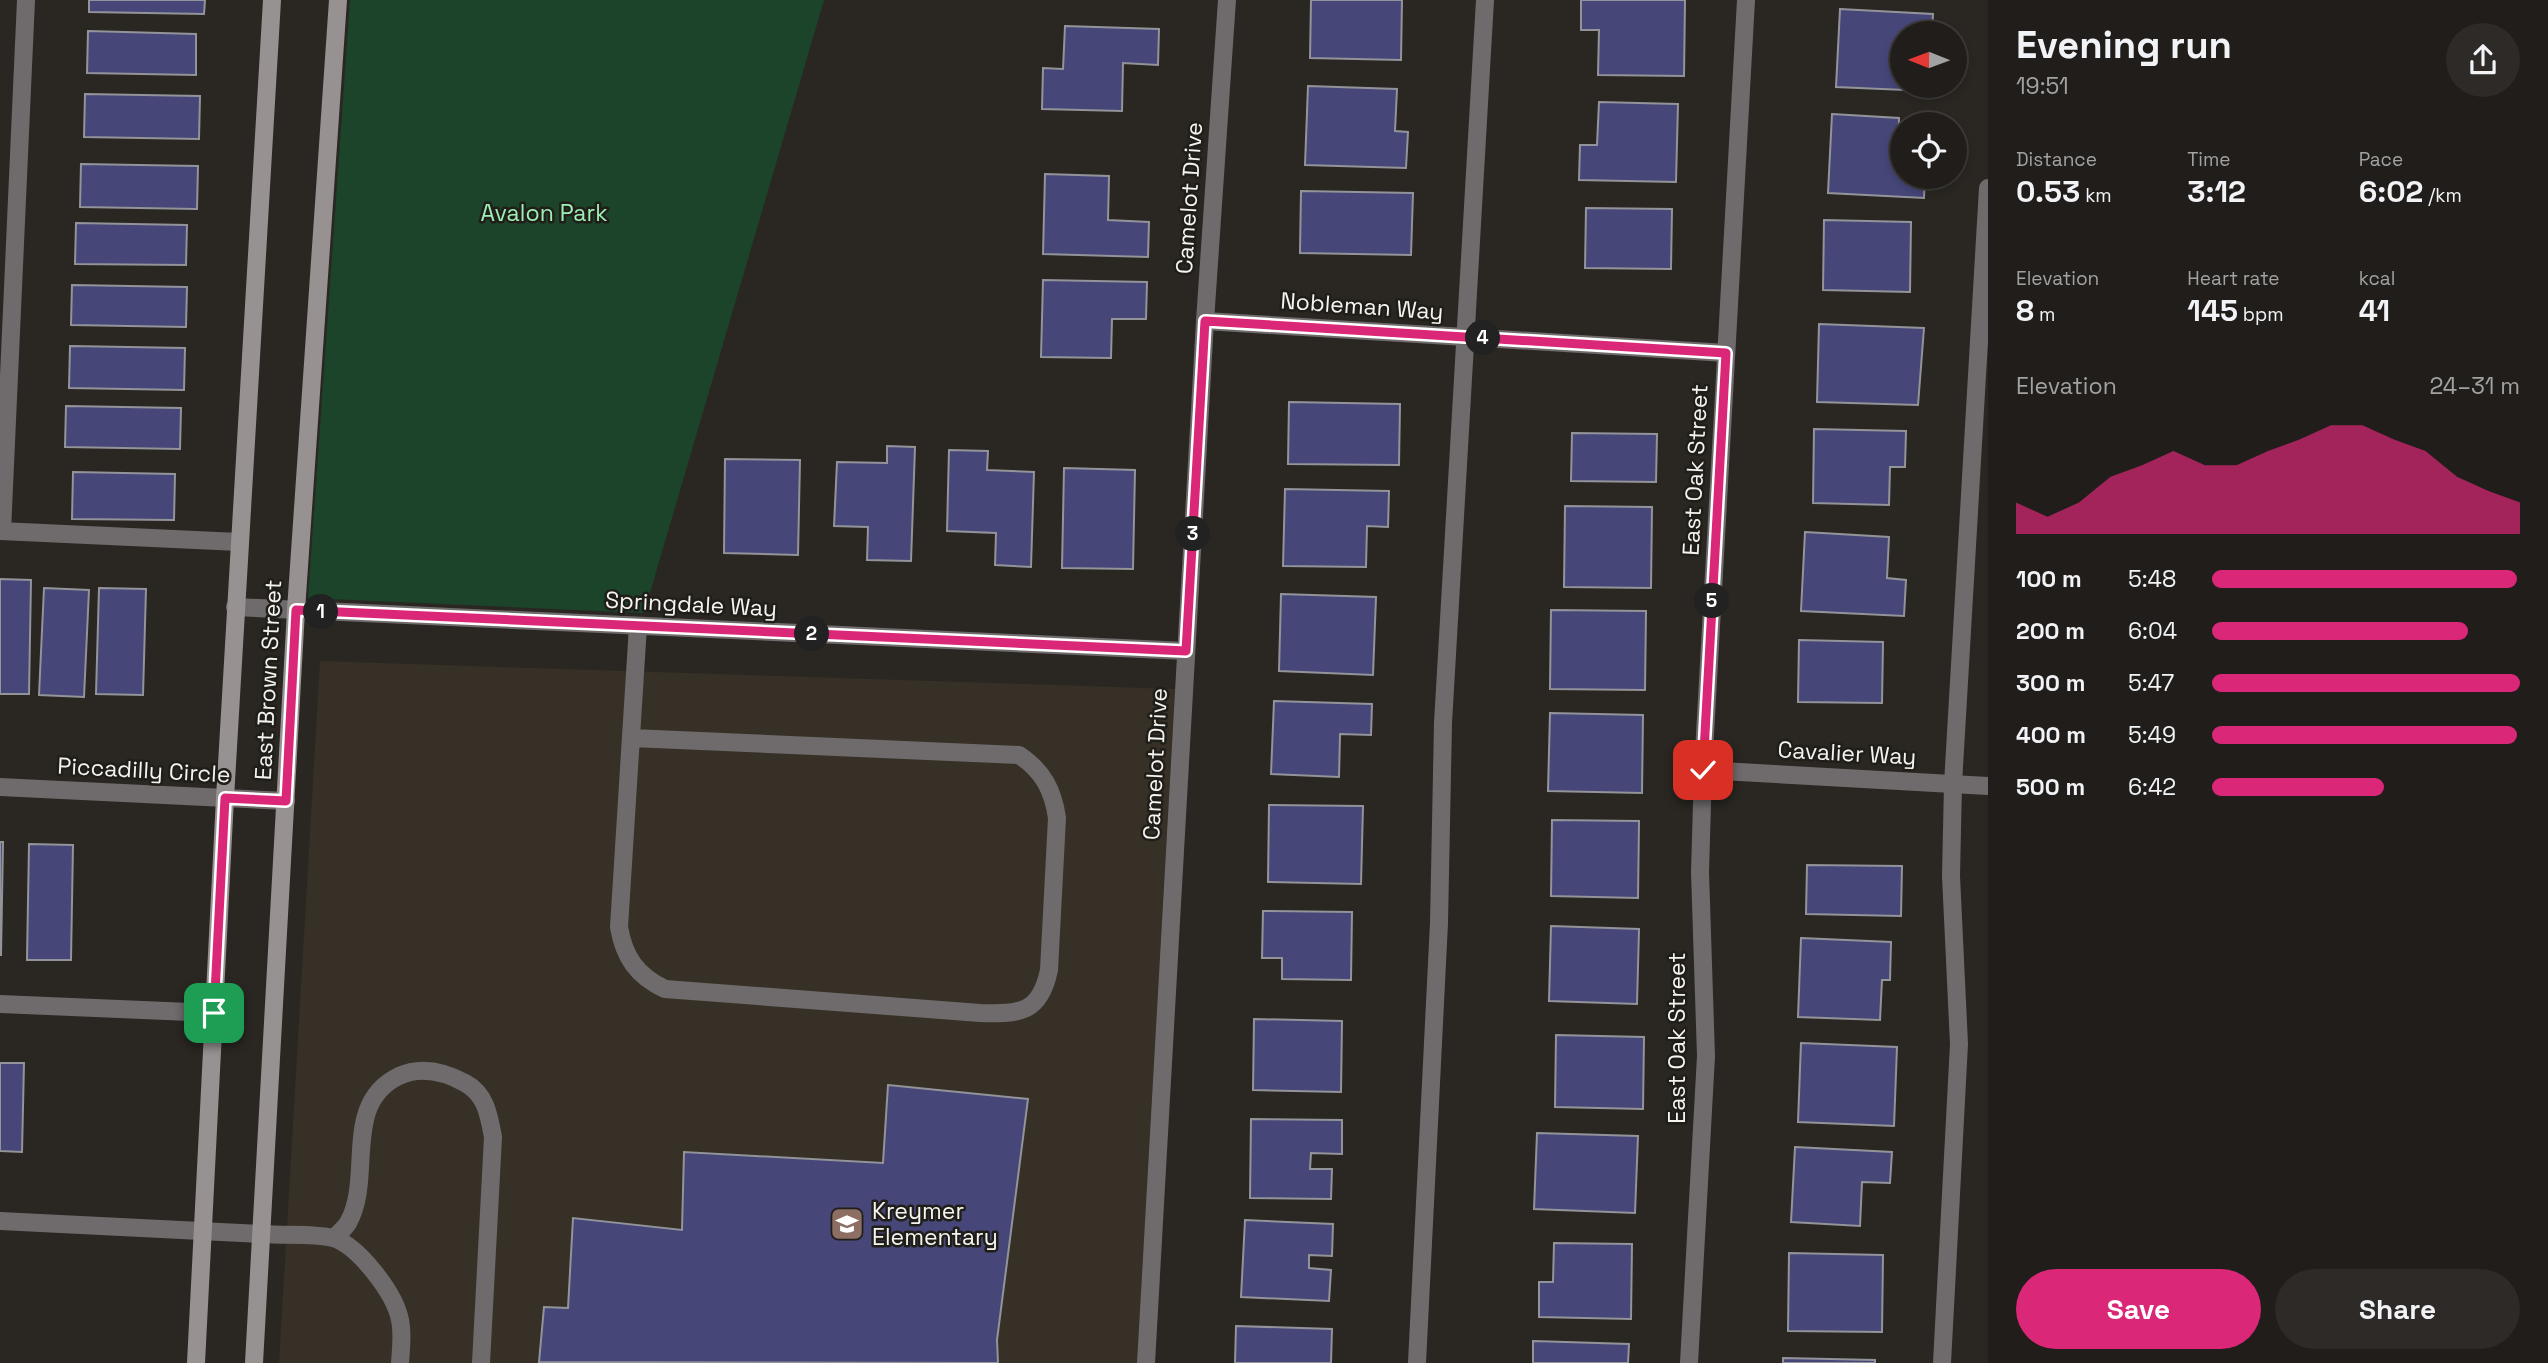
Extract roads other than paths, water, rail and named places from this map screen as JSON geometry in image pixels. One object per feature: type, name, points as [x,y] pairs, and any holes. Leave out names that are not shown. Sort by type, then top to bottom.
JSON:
[{"type":"main road","name":"East Brown Street","points":[[196,1363],[239,542],[272,0]]},
{"type":"main road","name":"East Brown Street","points":[[254,1363],[296,610],[338,0]]},
{"type":"street","points":[[26,0],[1,531],[239,542]]},
{"type":"street","name":"Camelot Drive","points":[[1146,1363],[1205,321],[1227,0]]},
{"type":"street","points":[[1417,1363],[1438,937],[1443,723],[1485,0]]},
{"type":"street","name":"East Oak Street","points":[[1689,1363],[1706,1056],[1700,872],[1703,770],[1746,0]]},
{"type":"street","points":[[1942,1363],[1959,1044],[1951,876],[1953,784],[1988,188]]},
{"type":"street","name":"Nobleman Way","points":[[1205,321],[1726,353]]},
{"type":"street","name":"Springdale Way","points":[[236,607],[1186,651]]},
{"type":"street","points":[[632,738],[1019,755],[1032,764],[1044,778],[1054,795],[1057,818],[1049,970],[1045,990],[1034,1006],[1018,1012],[980,1013],[665,989],[650,982],[629,960],[622,946],[620,927],[638,626]]},
{"type":"street","name":"Cavalier Way","points":[[1703,770],[1988,786]]},
{"type":"street","name":"Piccadilly Circle","points":[[0,788],[286,801]]},
{"type":"street","points":[[0,1004],[214,1013]]},
{"type":"street","points":[[334,1238],[348,1223],[355,1201],[360,1179],[365,1119],[374,1096],[392,1080],[411,1071],[433,1070],[453,1076],[473,1087],[488,1107],[493,1137],[481,1363]]},
{"type":"street","points":[[0,1222],[334,1238],[365,1262],[380,1278],[389,1295],[400,1316],[400,1363]]},
{"type":"place","name":"Kreymer Elementary","points":[[847,1224]]},
{"type":"park label","name":"Avalon Park","points":[[544,213]]}]
